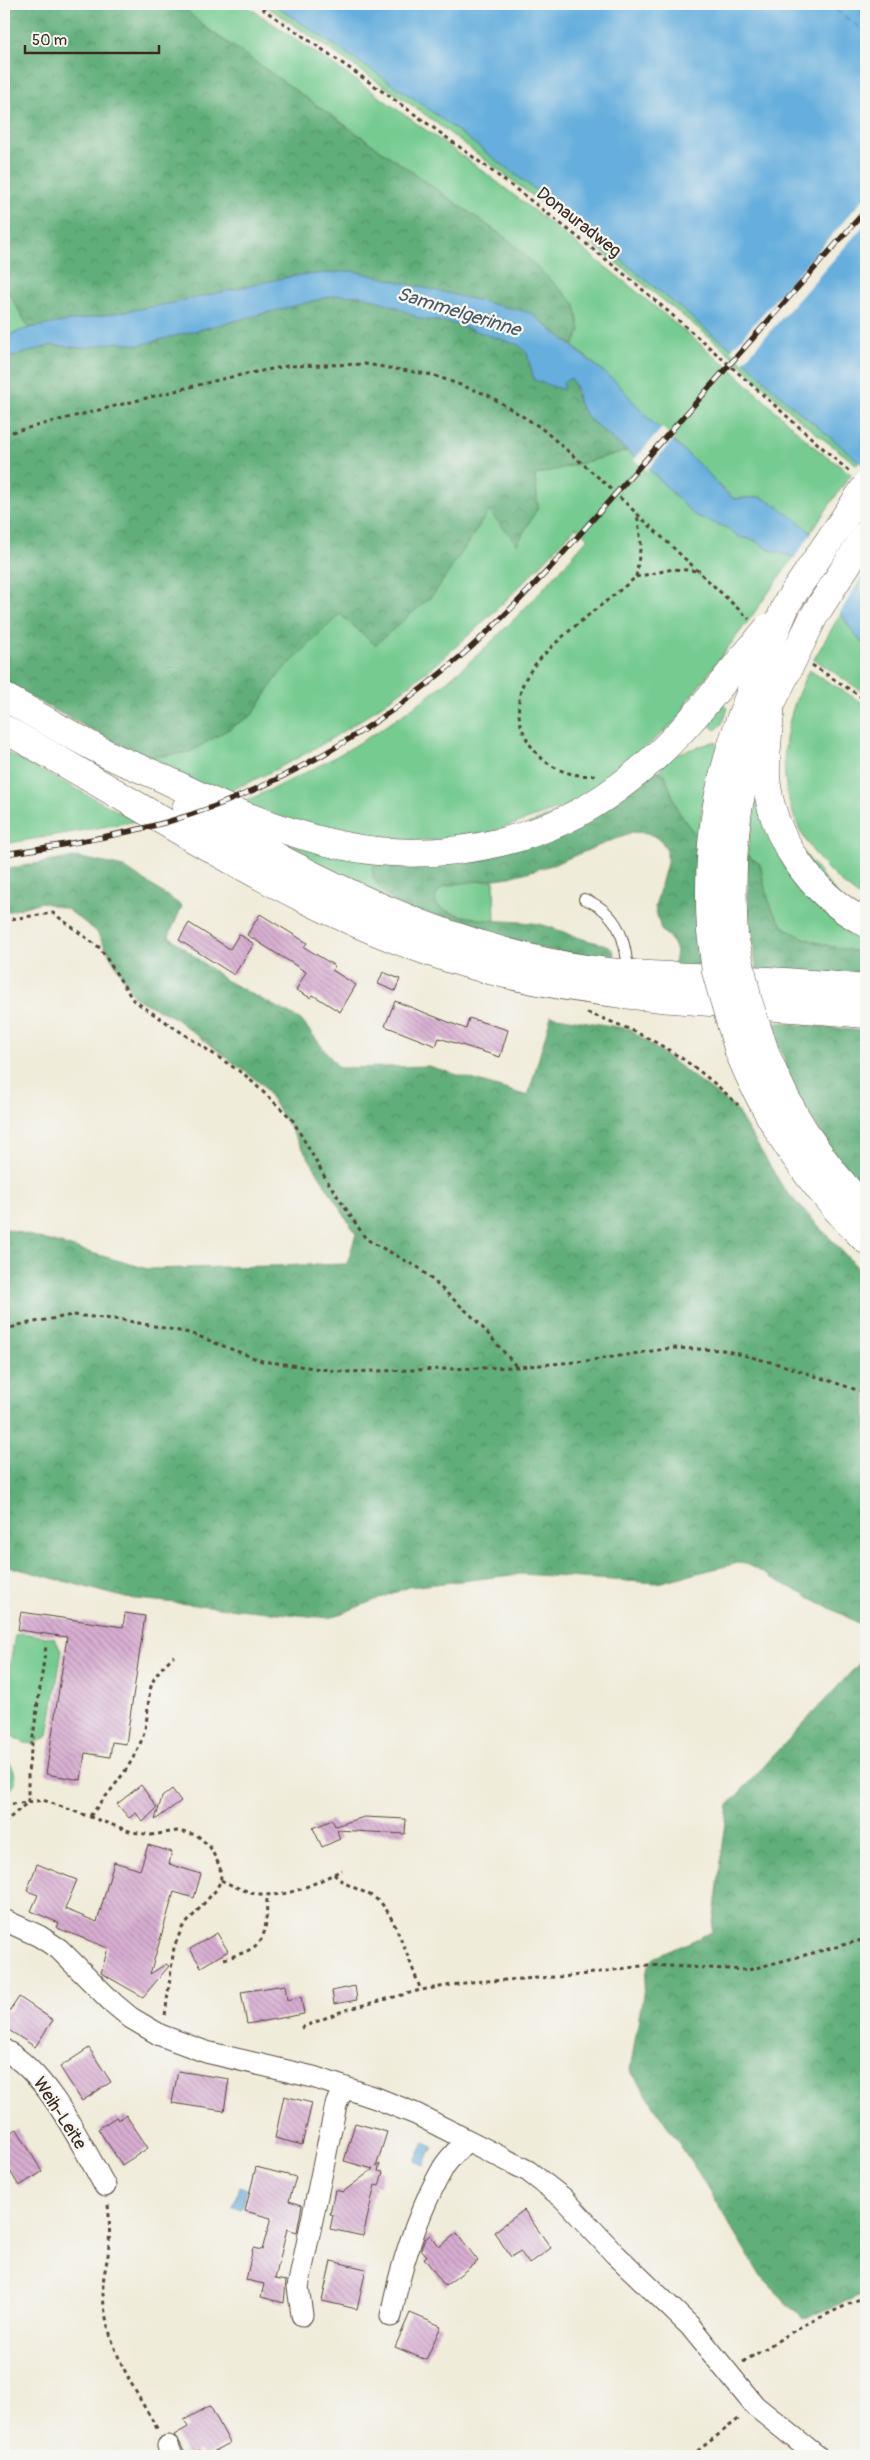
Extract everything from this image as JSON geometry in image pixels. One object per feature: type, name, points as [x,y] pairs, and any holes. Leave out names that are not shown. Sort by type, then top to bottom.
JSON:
[{"type":"main road","points":[[859,480],[787,603],[752,688],[728,756],[715,811],[709,867],[723,934],[723,999],[752,1052],[783,1094],[813,1145],[846,1188],[866,1209]]},
{"type":"main road","points":[[4,697],[111,756],[160,777],[208,801],[308,837],[376,851],[436,852],[463,850],[516,838],[544,829],[592,806],[657,756],[678,736],[752,688],[814,616],[866,535]]},
{"type":"main road","points":[[752,688],[772,811],[778,828],[794,858],[817,886],[846,911],[866,923]]},
{"type":"main road","points":[[4,729],[304,900],[386,935],[450,958],[527,979],[583,990],[634,997],[866,1014]]},
{"type":"main road","points":[[111,756],[152,788],[189,810],[326,883],[395,914],[493,950],[587,969],[628,974],[818,983],[866,988]]},
{"type":"main road","points":[[752,1052],[752,1083],[768,1114],[808,1177],[866,1240]]},
{"type":"street","points":[[4,1920],[39,1936],[59,1948],[113,2004],[160,2036],[206,2052],[296,2073],[376,2098],[416,2114],[522,2168],[563,2198],[615,2254],[690,2326],[755,2406],[817,2456]]},
{"type":"street","name":"Weih-Leite","points":[[4,2050],[19,2058],[37,2075],[105,2186]]},
{"type":"street","points":[[302,2315],[298,2287],[336,2105],[344,2088]]},
{"type":"street","points":[[391,2316],[398,2282],[412,2236],[444,2166],[466,2141]]},
{"type":"lane","points":[[584,899],[596,903],[622,934],[627,949],[628,974]]},
{"type":"path","name":"Donauradweg","points":[[255,4],[377,86],[487,167],[701,339],[859,480]]},
{"type":"path","points":[[4,434],[262,370],[312,364],[365,364],[432,375],[481,392],[503,402],[556,439],[700,571],[674,569],[636,577],[539,661],[524,680],[519,702],[520,726],[523,735],[538,756],[546,763],[579,776],[600,775]]},
{"type":"path","points":[[636,577],[641,543],[637,512]]},
{"type":"path","points":[[812,665],[866,700]]},
{"type":"path","points":[[4,920],[53,913],[100,948],[133,1000],[245,1075],[292,1119],[326,1179],[366,1239],[419,1268],[474,1319],[517,1367]]},
{"type":"path","points":[[577,1011],[608,1020],[663,1045],[696,1068],[743,1110]]},
{"type":"path","points":[[4,1331],[18,1325],[73,1315],[123,1320],[190,1333],[262,1361],[343,1372],[517,1367],[586,1361],[672,1348],[723,1350],[782,1364],[866,1393]]},
{"type":"path","points":[[4,1823],[28,1802],[28,1772],[46,1646]]},
{"type":"path","points":[[90,1816],[134,1756],[143,1736],[150,1685],[159,1669],[174,1656]]},
{"type":"path","points":[[4,1805],[43,1800],[132,1832],[151,1836],[177,1831],[197,1834],[210,1847],[220,1867],[222,1880],[216,1890],[182,1928],[174,1947],[165,2018],[160,2036]]},
{"type":"path","points":[[222,1880],[243,1892],[267,1896],[291,1892],[342,1870]]},
{"type":"path","points":[[334,1874],[338,1879],[368,1892],[382,1904],[390,1918],[420,1990]]},
{"type":"path","points":[[224,1959],[246,1953],[258,1946],[267,1920],[267,1896]]},
{"type":"path","points":[[300,2028],[344,2010],[420,1990],[471,1982],[573,1976],[648,1965],[748,1970],[866,1939]]},
{"type":"path","points":[[105,2186],[110,2223],[102,2292],[108,2329],[122,2367],[170,2451]]},
{"type":"path","points":[[728,2373],[751,2355],[802,2326],[866,2296]]},
{"type":"path","points":[[690,2456],[755,2406]]},
{"type":"green space","points":[[4,4],[181,4],[201,24],[510,241],[575,304],[580,330],[573,346],[531,313],[353,271],[293,276],[174,303],[29,328],[4,285]]},
{"type":"green space","points":[[181,4],[244,4],[373,92],[483,171],[625,282],[734,372],[813,446],[851,474],[811,532],[773,503],[761,497],[734,499],[647,417],[617,383],[573,346],[580,330],[510,241],[201,24]]},
{"type":"green space","points":[[263,4],[273,4],[422,104],[537,191],[713,335],[732,348],[784,399],[859,461],[857,465],[804,424],[723,348],[530,194],[419,110]]},
{"type":"green space","points":[[4,285],[29,328],[4,337]]},
{"type":"green space","points":[[337,295],[363,296],[397,307],[420,319],[448,322],[519,345],[527,353],[534,380],[563,389],[564,382],[571,378],[583,411],[594,424],[627,451],[535,475],[538,507],[517,544],[489,511],[434,594],[375,645],[340,614],[280,673],[252,715],[190,752],[144,758],[4,683],[4,359],[52,345],[82,348],[117,342],[139,345]]},
{"type":"green space","points":[[627,451],[649,469],[687,508],[729,529],[739,537],[754,540],[770,550],[794,557],[686,703],[682,716],[584,800],[465,841],[354,839],[238,804],[286,783],[355,746],[399,717],[443,684],[508,625],[588,538],[576,527],[496,610],[413,682],[368,715],[321,745],[271,772],[217,796],[144,758],[190,752],[252,715],[280,673],[340,614],[375,644],[434,594],[489,511],[517,544],[538,507],[535,475]]},
{"type":"green space","points":[[866,571],[866,598],[857,585]]},
{"type":"green space","points":[[841,613],[854,634],[866,645],[866,694],[814,659]]},
{"type":"green space","points":[[809,670],[866,705],[866,901],[837,879],[815,854],[798,827],[788,798],[784,767],[787,736],[795,703]]},
{"type":"green space","points":[[724,704],[728,708],[725,717],[720,726],[715,730],[704,720],[718,706]]},
{"type":"green space","points":[[716,742],[717,746],[704,795],[698,839],[678,811],[665,775],[658,771],[673,755]]},
{"type":"green space","points":[[4,751],[137,821],[4,844]]},
{"type":"green space","points":[[658,771],[665,775],[678,811],[698,839],[695,917],[700,965],[674,967],[676,950],[670,938],[661,930],[655,907],[667,863],[667,850],[660,839],[647,833],[632,832],[552,865],[510,877],[448,885],[440,890],[436,897],[435,901],[440,908],[456,915],[477,919],[538,924],[609,946],[614,952],[614,962],[540,948],[406,909],[385,894],[374,879],[372,870],[376,859],[440,861]]},
{"type":"green space","points":[[755,795],[764,801],[866,932],[866,953],[818,943],[805,938],[785,927],[778,919],[769,900],[760,864],[747,855]]},
{"type":"green space","points":[[272,835],[376,859],[406,909],[286,854]]},
{"type":"green space","points":[[747,855],[760,864],[766,893],[771,906],[785,927],[818,943],[866,953],[866,981],[757,973],[749,915]]},
{"type":"green space","points":[[77,857],[124,867],[182,906],[169,936],[225,980],[301,1020],[339,1068],[428,1066],[528,1096],[551,1016],[630,1029],[735,1108],[784,1189],[856,1266],[866,1273],[866,1627],[742,1562],[657,1583],[521,1574],[409,1587],[329,1618],[126,1598],[4,1565],[4,1228],[148,1269],[347,1264],[356,1234],[263,1085],[173,1017],[135,998],[96,931],[67,909],[41,902],[4,913],[4,869]]},
{"type":"green space","points":[[469,881],[494,881],[495,922],[453,913],[438,906],[434,901],[439,888]]},
{"type":"green space","points":[[770,1022],[866,1031],[866,1195],[844,1170],[786,1078],[785,1061]]},
{"type":"green space","points":[[21,1633],[54,1638],[62,1651],[48,1736],[34,1744],[25,1743],[4,1732],[4,1702],[15,1635]]},
{"type":"green space","points":[[866,1656],[866,2293],[803,2319],[761,2277],[698,2172],[630,2070],[648,1965],[654,1958],[712,1932],[728,1805]]},
{"type":"green space","points":[[4,1758],[12,1767],[15,1777],[12,1787],[4,1796]]},
{"type":"water","points":[[273,4],[866,4],[866,467],[784,399],[732,348],[713,335],[537,191],[422,104]]},
{"type":"water","name":"Sammelgerinne","points":[[353,271],[531,313],[617,383],[647,417],[704,469],[726,493],[734,499],[761,497],[773,503],[803,525],[830,552],[866,598],[866,645],[854,634],[832,599],[805,566],[793,557],[770,550],[754,540],[739,537],[729,529],[694,515],[649,469],[588,418],[578,402],[577,390],[571,378],[564,382],[563,390],[534,380],[527,353],[519,345],[448,322],[420,319],[397,307],[363,296],[337,295],[139,345],[118,342],[82,348],[52,345],[4,359],[4,337],[29,328],[174,303],[293,276]]},
{"type":"water","points":[[424,2143],[433,2147],[424,2165],[415,2161]]},
{"type":"water","points":[[239,2186],[247,2189],[242,2209],[233,2207]]},
{"type":"pier","points":[[866,196],[866,223],[743,362],[731,350]]},
{"type":"pier","points":[[662,428],[674,439],[647,470],[634,460]]},
{"type":"pier","points":[[813,531],[832,550],[858,583],[839,614],[818,585],[793,560]]},
{"type":"building","points":[[260,914],[307,943],[304,947],[335,966],[332,970],[356,985],[340,1012],[313,995],[311,998],[296,990],[306,972],[247,935]]},
{"type":"building","points":[[189,923],[230,949],[239,934],[254,944],[234,975],[179,940]]},
{"type":"building","points":[[383,972],[400,979],[395,991],[378,984]]},
{"type":"building","points":[[395,1001],[466,1029],[469,1018],[508,1030],[500,1057],[439,1038],[436,1046],[385,1026]]},
{"type":"building","points":[[21,1612],[123,1627],[125,1613],[145,1616],[126,1744],[112,1742],[110,1757],[85,1753],[81,1780],[46,1774],[67,1637],[18,1630]]},
{"type":"building","points":[[141,1785],[157,1808],[143,1822],[136,1813],[129,1818],[117,1804]]},
{"type":"building","points":[[172,1789],[181,1801],[155,1820],[162,1797]]},
{"type":"building","points":[[364,1817],[406,1819],[405,1834],[337,1830],[340,1839],[322,1847],[313,1828],[332,1820],[335,1826]]},
{"type":"building","points":[[148,1845],[172,1852],[169,1864],[201,1874],[194,1898],[174,1892],[150,1974],[166,1964],[169,1966],[143,1997],[101,1973],[108,1948],[57,1928],[59,1923],[31,1911],[38,1895],[27,1891],[37,1864],[77,1880],[65,1909],[97,1922],[114,1862],[140,1870]]},
{"type":"building","points":[[217,1933],[228,1951],[201,1967],[190,1949]]},
{"type":"building","points":[[285,1985],[287,2000],[301,1997],[304,2014],[247,2024],[241,1992]]},
{"type":"building","points":[[355,1986],[357,2000],[334,2004],[332,1991]]},
{"type":"building","points":[[19,1997],[53,2020],[35,2047],[4,2027],[4,2009],[9,2012]]},
{"type":"building","points":[[89,2048],[111,2082],[82,2101],[60,2067]]},
{"type":"building","points":[[178,2071],[229,2079],[224,2111],[172,2103]]},
{"type":"building","points":[[284,2096],[312,2103],[302,2145],[275,2138]]},
{"type":"building","points":[[126,2115],[148,2148],[122,2165],[98,2129],[116,2117],[118,2120]]},
{"type":"building","points":[[355,2123],[387,2132],[376,2167],[380,2164],[378,2171],[383,2172],[379,2186],[375,2185],[363,2236],[330,2229],[333,2215],[330,2214],[335,2190],[343,2192],[373,2169],[344,2161]]},
{"type":"building","points":[[17,2129],[42,2172],[19,2186],[4,2161],[4,2136]]},
{"type":"building","points":[[256,2167],[296,2177],[289,2201],[302,2205],[297,2232],[287,2229],[275,2279],[286,2281],[284,2303],[261,2297],[264,2284],[246,2280],[253,2248],[262,2250],[271,2218],[245,2211]]},
{"type":"building","points":[[524,2210],[551,2248],[529,2264],[520,2251],[511,2257],[494,2232]]},
{"type":"building","points":[[457,2233],[478,2261],[445,2286],[424,2258],[427,2256],[421,2249],[425,2239],[430,2235],[439,2247]]},
{"type":"building","points":[[331,2261],[366,2269],[357,2309],[322,2301]]},
{"type":"building","points":[[410,2313],[441,2326],[426,2360],[395,2347]]},
{"type":"building","points":[[210,2406],[230,2443],[205,2456],[200,2450],[186,2456],[174,2435],[188,2427],[184,2420]]},
{"type":"ferry route","points":[[827,4],[866,32]]},
{"type":"railway","points":[[4,854],[66,844],[167,822],[246,794],[323,755],[360,732],[429,683],[473,646],[550,568],[866,210]]}]
